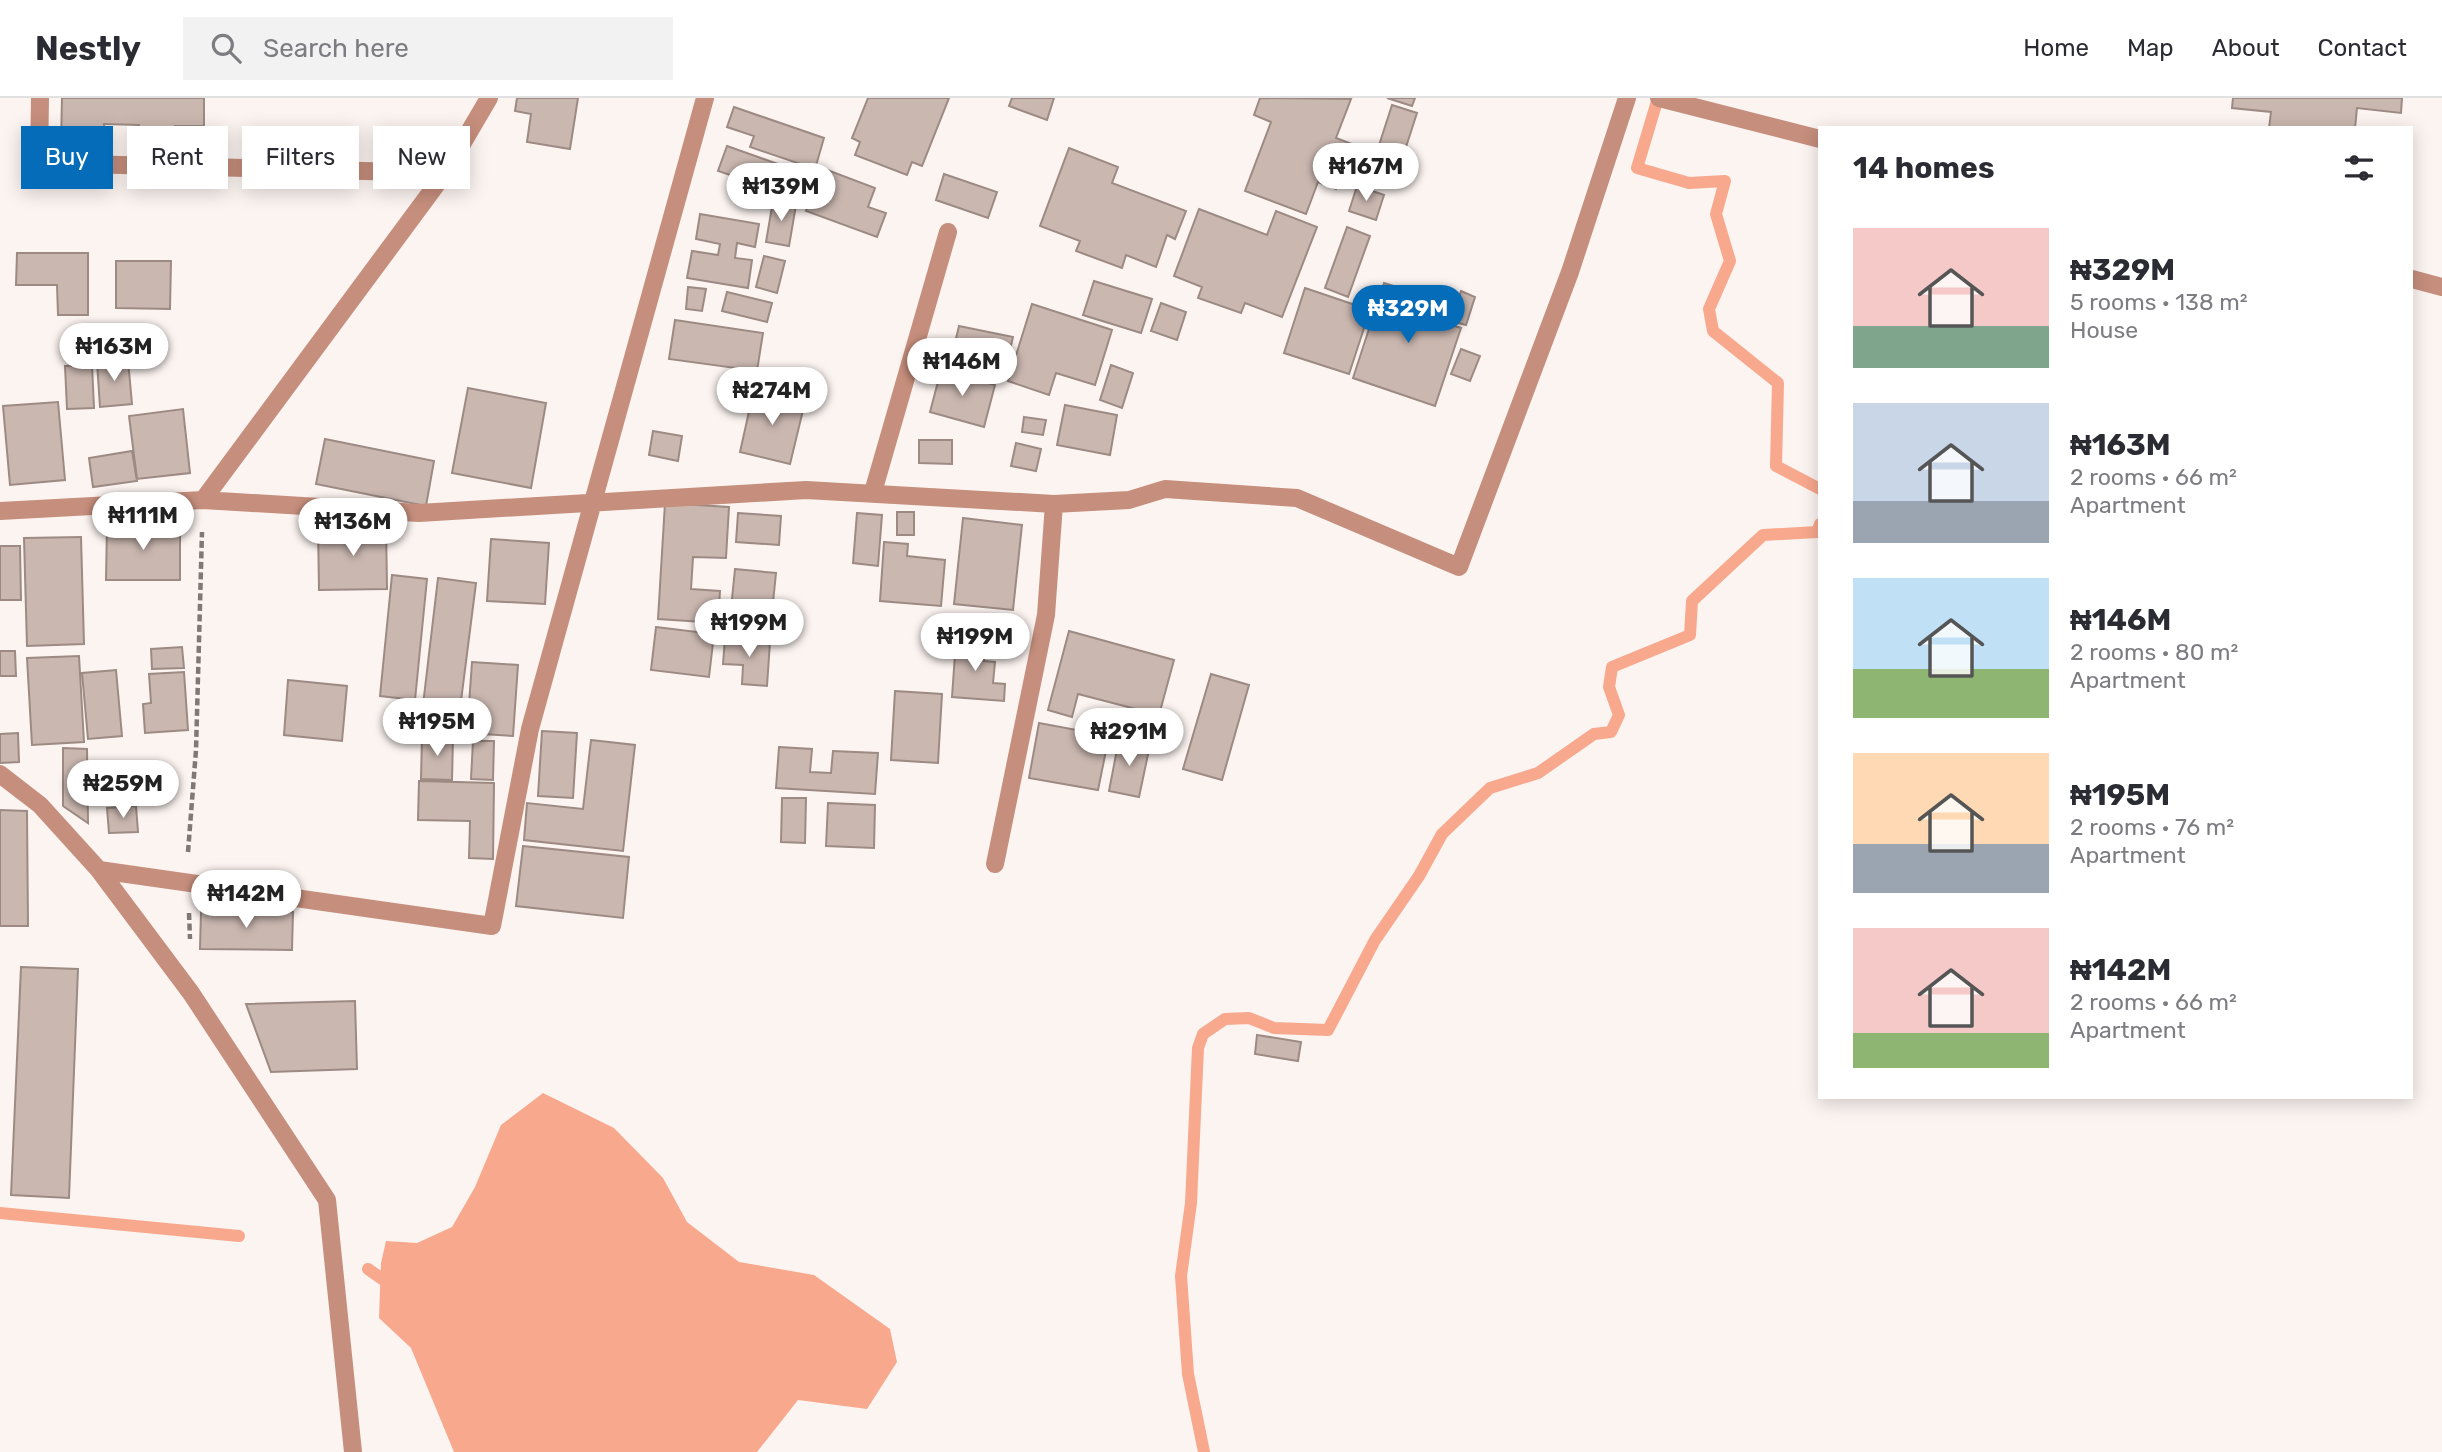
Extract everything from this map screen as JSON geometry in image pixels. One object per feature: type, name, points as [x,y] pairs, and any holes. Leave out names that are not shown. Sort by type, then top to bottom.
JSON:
[{"type":"street","points":[[40,98],[39,163],[373,171]]},
{"type":"street","points":[[470,130],[489,98]]},
{"type":"street","points":[[99,870],[189,885],[492,926],[530,729],[705,98]]},
{"type":"street","points":[[0,511],[203,500],[419,513],[806,490],[1054,504],[1129,500],[1166,489],[1297,498],[1459,567],[1570,272],[1628,98]]},
{"type":"street","points":[[1659,98],[1818,138]]},
{"type":"street","points":[[203,500],[433,189]]},
{"type":"street","points":[[873,492],[948,232]]},
{"type":"street","points":[[2413,279],[2442,287]]},
{"type":"street","points":[[995,864],[1046,615],[1054,504]]},
{"type":"street","points":[[0,774],[40,805],[99,870],[191,993],[327,1200],[353,1452]]},
{"type":"path","points":[[191,993],[189,885],[203,500]]},
{"type":"shaded area","points":[[543,1093],[614,1128],[663,1178],[687,1222],[739,1262],[814,1275],[890,1329],[897,1362],[867,1409],[798,1400],[757,1452],[454,1452],[411,1348],[379,1318],[381,1263],[386,1241],[417,1243],[452,1227],[475,1187],[501,1125]]},
{"type":"building","points":[[62,98],[204,98],[204,126],[61,126]]},
{"type":"building","points":[[517,98],[578,98],[570,149],[527,142],[531,114],[515,111]]},
{"type":"building","points":[[868,98],[949,98],[922,166],[912,162],[907,175],[855,155],[860,142],[852,138]]},
{"type":"building","points":[[1012,98],[1054,98],[1047,120],[1009,106]]},
{"type":"building","points":[[1260,98],[1351,99],[1336,138],[1352,144],[1336,189],[1318,182],[1306,214],[1245,191],[1271,122],[1254,115]]},
{"type":"building","points":[[1387,98],[1415,98],[1412,106]]},
{"type":"building","points":[[2233,98],[2402,98],[2401,113],[2357,108],[2355,126],[2269,126],[2271,112],[2232,108]]},
{"type":"building","points":[[1392,105],[1417,113],[1396,178],[1371,170]]},
{"type":"building","points":[[734,107],[824,138],[815,169],[750,147],[754,136],[727,127]]},
{"type":"building","points":[[727,146],[809,175],[801,199],[718,171]]},
{"type":"building","points":[[1069,148],[1118,167],[1112,183],[1186,211],[1175,239],[1167,235],[1156,267],[1126,255],[1122,268],[1076,251],[1080,241],[1040,226]]},
{"type":"building","points":[[822,168],[875,188],[868,207],[886,213],[877,237],[806,211]]},
{"type":"building","points":[[944,174],[997,192],[988,218],[936,200]]},
{"type":"building","points":[[1357,186],[1384,195],[1376,220],[1349,211]]},
{"type":"building","points":[[773,201],[796,205],[789,246],[766,242]]},
{"type":"building","points":[[1199,209],[1267,235],[1276,211],[1317,227],[1282,317],[1245,303],[1241,313],[1198,298],[1202,287],[1174,276]]},
{"type":"building","points":[[700,214],[759,224],[755,247],[737,243],[735,258],[752,260],[748,288],[687,278],[692,251],[718,255],[720,244],[696,239]]},
{"type":"building","points":[[1347,227],[1370,236],[1348,297],[1325,288]]},
{"type":"building","points":[[17,253],[88,253],[88,315],[58,315],[57,285],[16,285]]},
{"type":"building","points":[[764,256],[785,261],[777,293],[756,287]]},
{"type":"building","points":[[116,261],[171,261],[170,309],[116,308]]},
{"type":"building","points":[[1094,281],[1152,299],[1141,333],[1083,315]]},
{"type":"building","points":[[1384,283],[1451,304],[1445,323],[1461,328],[1435,406],[1353,378]]},
{"type":"building","points":[[688,287],[706,289],[702,311],[686,309]]},
{"type":"building","points":[[1305,288],[1370,310],[1349,374],[1284,353]]},
{"type":"building","points":[[1461,291],[1475,297],[1466,325],[1451,321]]},
{"type":"building","points":[[727,292],[772,303],[767,322],[722,311]]},
{"type":"building","points":[[1161,303],[1186,312],[1177,340],[1151,331]]},
{"type":"building","points":[[1032,304],[1112,330],[1095,385],[1056,373],[1049,395],[1008,381]]},
{"type":"building","points":[[675,320],[763,333],[757,371],[669,359]]},
{"type":"building","points":[[959,326],[1013,337],[1007,362],[953,351]]},
{"type":"building","points":[[1461,349],[1480,356],[1470,381],[1451,374]]},
{"type":"building","points":[[128,360],[132,404],[100,407],[97,362]]},
{"type":"building","points":[[92,365],[94,408],[67,409],[65,366]]},
{"type":"building","points":[[1111,365],[1133,373],[1122,408],[1100,400]]},
{"type":"building","points":[[941,370],[995,385],[984,427],[930,412]]},
{"type":"building","points":[[468,388],[546,403],[531,488],[452,473]]},
{"type":"building","points":[[754,389],[805,402],[790,464],[740,452]]},
{"type":"building","points":[[58,402],[65,480],[10,485],[3,406]]},
{"type":"building","points":[[1065,405],[1117,415],[1110,455],[1057,445]]},
{"type":"building","points":[[183,409],[190,473],[137,479],[129,416]]},
{"type":"building","points":[[1024,417],[1046,420],[1043,435],[1022,432]]},
{"type":"building","points":[[653,431],[682,436],[678,461],[649,455]]},
{"type":"building","points":[[325,439],[434,461],[426,506],[316,484]]},
{"type":"building","points":[[919,440],[952,440],[952,464],[919,463]]},
{"type":"building","points":[[1016,443],[1041,449],[1036,471],[1011,466]]},
{"type":"building","points":[[132,451],[137,481],[93,487],[89,458]]},
{"type":"building","points":[[665,503],[729,507],[726,558],[693,557],[691,589],[720,591],[718,623],[658,619]]},
{"type":"building","points":[[897,512],[914,512],[914,535],[897,535]]},
{"type":"building","points":[[738,513],[781,516],[779,545],[736,542]]},
{"type":"building","points":[[857,513],[882,515],[878,566],[853,563]]},
{"type":"building","points":[[963,518],[1022,525],[1013,610],[954,604]]},
{"type":"building","points":[[107,524],[180,525],[180,580],[106,580]]},
{"type":"building","points":[[386,525],[387,589],[319,590],[318,527]]},
{"type":"building","points":[[81,537],[84,644],[27,646],[24,538]]},
{"type":"building","points":[[491,539],[549,543],[545,604],[487,601]]},
{"type":"building","points":[[884,542],[908,544],[907,556],[945,560],[941,606],[880,601]]},
{"type":"building","points":[[0,546],[20,546],[21,600],[0,600]]},
{"type":"building","points":[[735,569],[776,573],[770,632],[729,628]]},
{"type":"building","points":[[392,575],[427,579],[415,700],[380,696]]},
{"type":"building","points":[[438,578],[476,583],[460,709],[423,705]]},
{"type":"building","points":[[656,627],[714,634],[709,677],[651,670]]},
{"type":"building","points":[[1069,631],[1174,660],[1159,715],[1078,694],[1072,717],[1048,710]]},
{"type":"building","points":[[725,638],[770,642],[767,686],[742,684],[743,665],[723,664]]},
{"type":"building","points":[[956,640],[986,642],[984,661],[995,662],[993,683],[1005,684],[1004,701],[952,697]]},
{"type":"building","points":[[182,647],[184,668],[152,669],[151,649]]},
{"type":"building","points":[[0,651],[15,651],[16,676],[0,676]]},
{"type":"building","points":[[79,656],[84,742],[32,745],[27,658]]},
{"type":"building","points":[[472,662],[518,665],[513,736],[467,733]]},
{"type":"building","points":[[116,670],[122,736],[88,739],[82,673]]},
{"type":"building","points":[[184,672],[188,730],[145,733],[143,704],[151,703],[149,674]]},
{"type":"building","points":[[1211,674],[1249,685],[1222,780],[1183,769]]},
{"type":"building","points":[[288,680],[347,686],[342,741],[284,735]]},
{"type":"building","points":[[895,691],[942,694],[938,763],[891,760]]},
{"type":"building","points":[[1039,723],[1109,736],[1098,790],[1029,778]]},
{"type":"building","points":[[542,731],[577,733],[573,798],[538,796]]},
{"type":"building","points":[[18,733],[19,762],[0,763],[0,734]]},
{"type":"building","points":[[422,736],[453,737],[452,780],[421,779]]},
{"type":"building","points":[[1119,739],[1150,745],[1139,797],[1109,791]]},
{"type":"building","points":[[591,740],[635,745],[623,851],[524,840],[527,803],[583,809]]},
{"type":"building","points":[[473,741],[494,741],[493,780],[471,779]]},
{"type":"building","points":[[779,747],[812,749],[810,772],[831,773],[833,751],[878,753],[875,794],[776,788]]},
{"type":"building","points":[[63,748],[87,749],[88,823],[63,806]]},
{"type":"building","points":[[419,781],[494,783],[493,859],[469,858],[470,821],[418,820]]},
{"type":"building","points":[[782,798],[806,798],[805,843],[781,842]]},
{"type":"building","points":[[828,803],[875,805],[874,848],[826,846]]},
{"type":"building","points":[[136,806],[138,832],[109,833],[107,808]]},
{"type":"building","points":[[0,810],[27,811],[28,926],[0,926]]},
{"type":"building","points":[[523,846],[629,857],[623,918],[516,906]]},
{"type":"building","points":[[201,911],[293,912],[292,950],[200,949]]},
{"type":"building","points":[[21,967],[78,969],[69,1198],[11,1195]]},
{"type":"building","points":[[355,1001],[357,1069],[271,1072],[246,1004]]},
{"type":"building","points":[[1257,1035],[1301,1042],[1298,1061],[1255,1054]]},
{"type":"waterway","points":[[1658,98],[1637,168],[1689,183],[1725,181],[1716,214],[1730,261],[1709,309],[1713,331],[1778,383],[1776,466],[1818,488]]},
{"type":"waterway","points":[[1204,1452],[1188,1374],[1181,1276],[1191,1203],[1198,1048],[1203,1034],[1225,1019],[1249,1018],[1274,1028],[1328,1030],[1375,940],[1419,876],[1442,834],[1490,788],[1538,773],[1594,734],[1611,732],[1619,715],[1609,687],[1612,667],[1690,635],[1692,601],[1763,535],[1817,532],[1818,529]]},
{"type":"waterway","points":[[0,1213],[239,1236]]},
{"type":"waterway","points":[[368,1269],[395,1288]]}]
